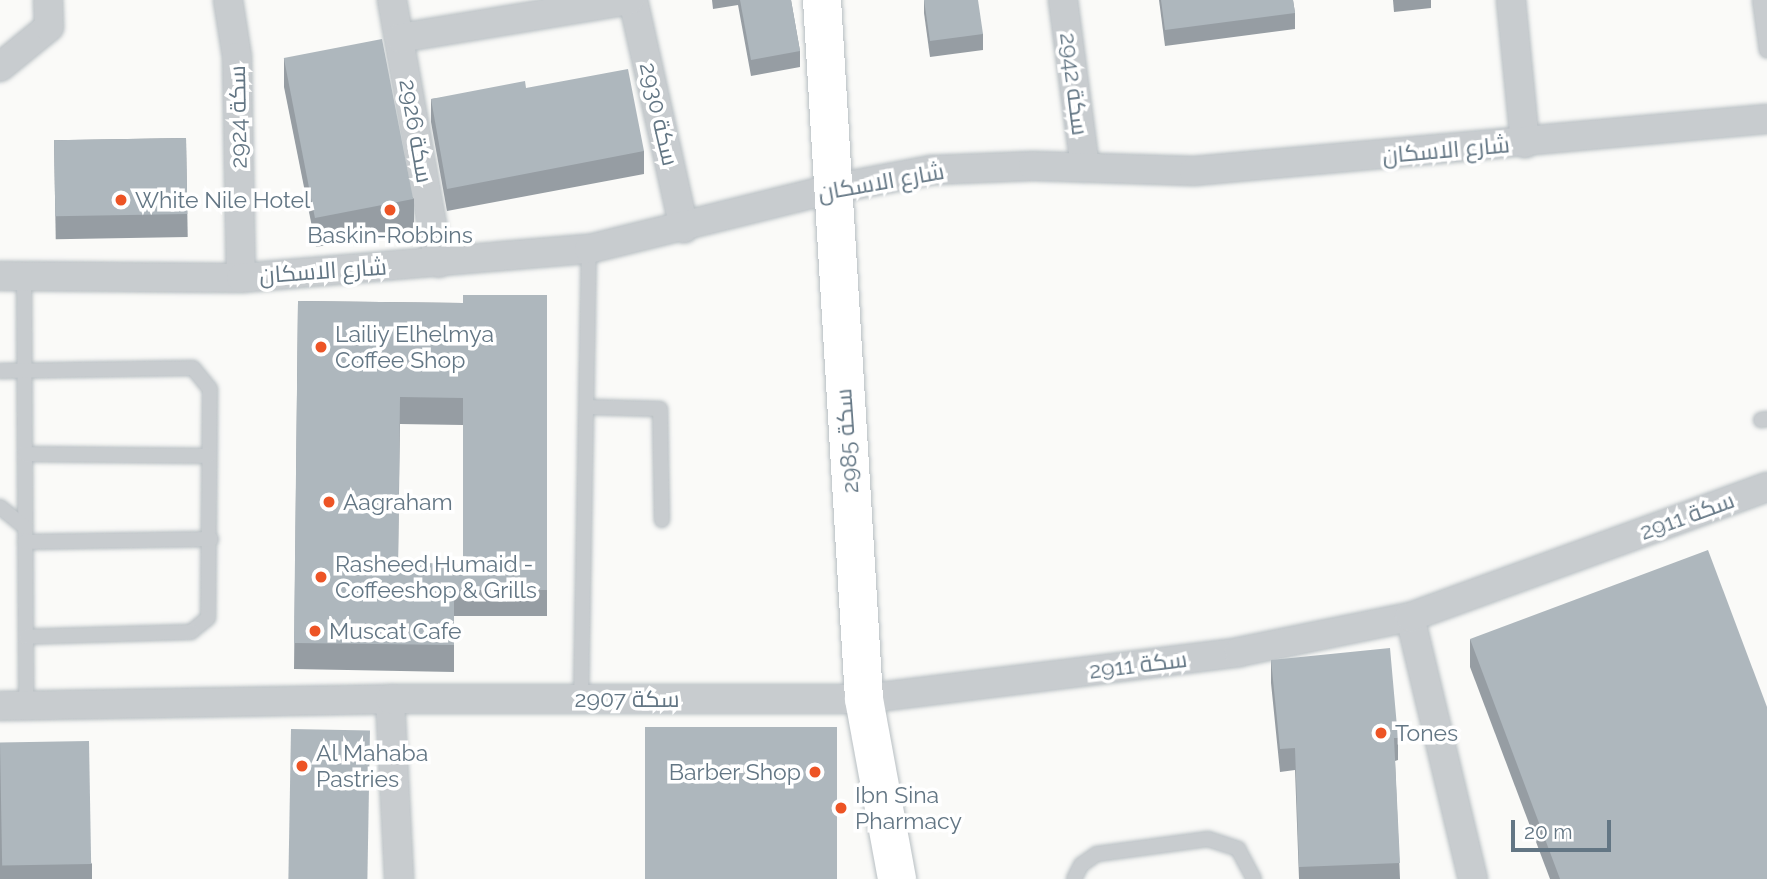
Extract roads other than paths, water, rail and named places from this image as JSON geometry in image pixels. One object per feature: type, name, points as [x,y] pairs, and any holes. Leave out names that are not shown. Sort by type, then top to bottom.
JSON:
[{"type":"street","name":"سكة 2924","points":[[228,0],[237,57],[241,278]]},
{"type":"street","name":"سكة 2926","points":[[392,0],[439,263]]},
{"type":"street","points":[[400,38],[631,0]]},
{"type":"street","name":"سكة 2930","points":[[631,0],[684,228]]},
{"type":"street","name":"سكة 2985","points":[[822,0],[831,189],[864,699],[897,879]]},
{"type":"street","name":"سكة 2942","points":[[1063,0],[1085,168]]},
{"type":"street","points":[[1511,0],[1525,144]]},
{"type":"street","points":[[0,67],[49,13]]},
{"type":"street","name":"شارع الاسكان","points":[[12,276],[241,278],[439,263],[589,249],[684,228],[831,189],[932,170],[1085,168],[1194,171],[1525,144],[1767,119]]},
{"type":"street","name":"سكة 2911","points":[[864,699],[1239,652],[1410,617],[1767,487]]},
{"type":"street","points":[[1410,617],[1473,879]]},
{"type":"street","points":[[390,699],[399,879]]},
{"type":"street","name":"سكة 2907","points":[[13,705],[390,699],[864,699]]},
{"type":"lane","points":[[1760,0],[1767,51]]},
{"type":"lane","points":[[581,699],[589,249]]},
{"type":"lane","points":[[12,276],[24,371],[26,637],[13,705]]},
{"type":"lane","points":[[0,371],[193,368],[211,389],[208,456],[211,539],[208,618],[191,632],[26,637]]},
{"type":"lane","points":[[587,407],[660,409],[663,520]]},
{"type":"lane","points":[[25,454],[208,456]]},
{"type":"lane","points":[[0,507],[25,535],[211,539]]},
{"type":"lane","points":[[1074,879],[1081,865],[1097,854],[1208,839],[1238,849],[1254,879]]},
{"type":"place","name":"White Nile Hotel","points":[[121,200]]},
{"type":"place","name":"Baskin-Robbins","points":[[390,210]]},
{"type":"place","name":"Lailiy Elhelmya Coffee Shop","points":[[321,347]]},
{"type":"place","name":"Aagraham","points":[[329,502]]},
{"type":"place","name":"Rasheed Humaid - Coffeeshop & Grills","points":[[321,577]]},
{"type":"place","name":"Muscat Cafe","points":[[315,631]]},
{"type":"place","name":"Tones","points":[[1381,733]]},
{"type":"place","name":"Al Mahaba Pastries","points":[[302,766]]},
{"type":"place","name":"Barber Shop","points":[[815,772]]},
{"type":"place","name":"Ibn Sina Pharmacy","points":[[841,808]]}]
